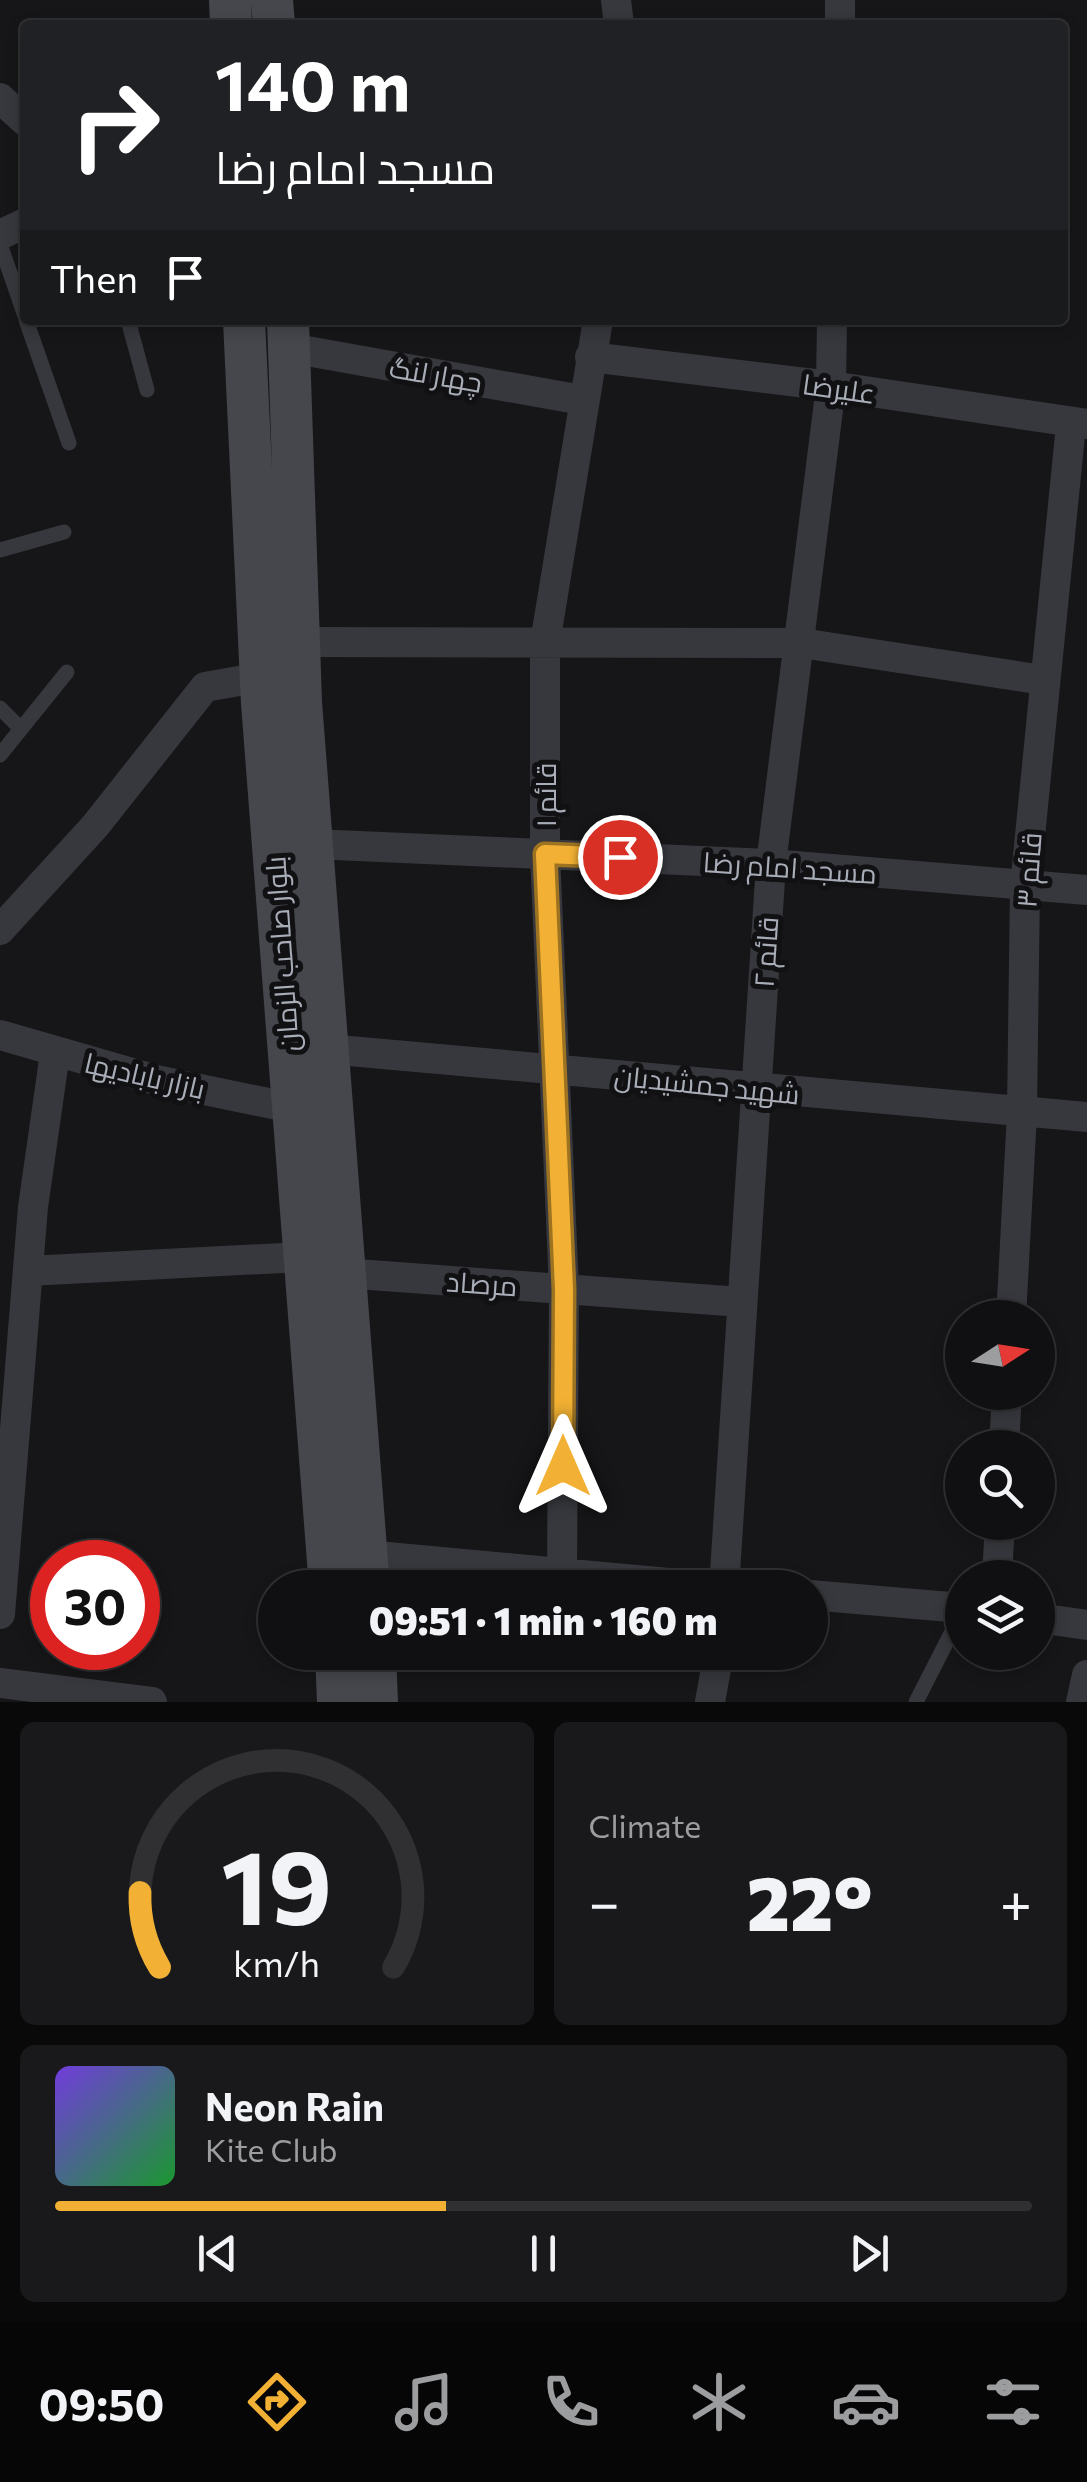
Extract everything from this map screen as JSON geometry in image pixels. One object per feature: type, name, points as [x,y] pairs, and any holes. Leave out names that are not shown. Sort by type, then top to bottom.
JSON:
[{"type":"main road","name":"بلوار صاحب الزمان","points":[[244,325],[261,677],[311,1107],[343,1273],[368,1570]]},
{"type":"main road","name":"بلوار صاحب الزمان","points":[[289,334],[300,642],[327,1049],[311,1107],[302,1256],[328,1570]]},
{"type":"main road","points":[[337,1670],[338,1702]]},
{"type":"main road","points":[[376,1670],[377,1702]]},
{"type":"street","points":[[0,98],[20,116]]},
{"type":"street","name":"قائم ۱","points":[[562,1570],[564,1289],[558,1070],[545,854],[544,643],[597,325]]},
{"type":"street","name":"قائم ۲","points":[[724,1570],[771,864],[801,643],[830,386],[832,325]]},
{"type":"street","name":"چهار لنگ","points":[[289,334],[582,400]]},
{"type":"street","name":"علیرضا","points":[[590,357],[830,386],[1079,425]]},
{"type":"street","name":"قائم ۳","points":[[1012,1300],[1022,1112],[1025,886],[1043,680],[1079,425]]},
{"type":"street","points":[[300,642],[801,643],[1043,680]]},
{"type":"street","points":[[0,930],[95,826],[205,687],[261,677]]},
{"type":"street","name":"مسجد امام رضا","points":[[312,844],[771,864],[1087,890]]},
{"type":"street","name":"بازار بابادیها","points":[[0,1035],[55,1053],[311,1107]]},
{"type":"street","name":"شهید جمشیدیان","points":[[327,1049],[1087,1117]]},
{"type":"street","points":[[0,1614],[6,1465],[55,1053]]},
{"type":"street","points":[[28,1271],[302,1256]]},
{"type":"street","name":"مرصاد","points":[[343,1273],[741,1302]]},
{"type":"street","points":[[828,1597],[945,1608]]},
{"type":"street","points":[[1055,1620],[1087,1625]]},
{"type":"street","points":[[710,1702],[716,1670]]},
{"type":"street","points":[[1080,1702],[1087,1675]]},
{"type":"street","points":[[0,1683],[100,1699],[152,1702]]},
{"type":"lane","points":[[0,244],[20,301]]},
{"type":"lane","points":[[28,325],[69,443]]},
{"type":"lane","points":[[129,325],[147,390]]},
{"type":"lane","points":[[0,550],[64,532]]},
{"type":"lane","points":[[0,755],[67,672]]},
{"type":"lane","points":[[0,708],[21,729]]},
{"type":"lane","points":[[916,1702],[945,1644]]},
{"type":"route","points":[[563,1466],[564,1289],[558,1070],[545,854],[620,857]]}]
